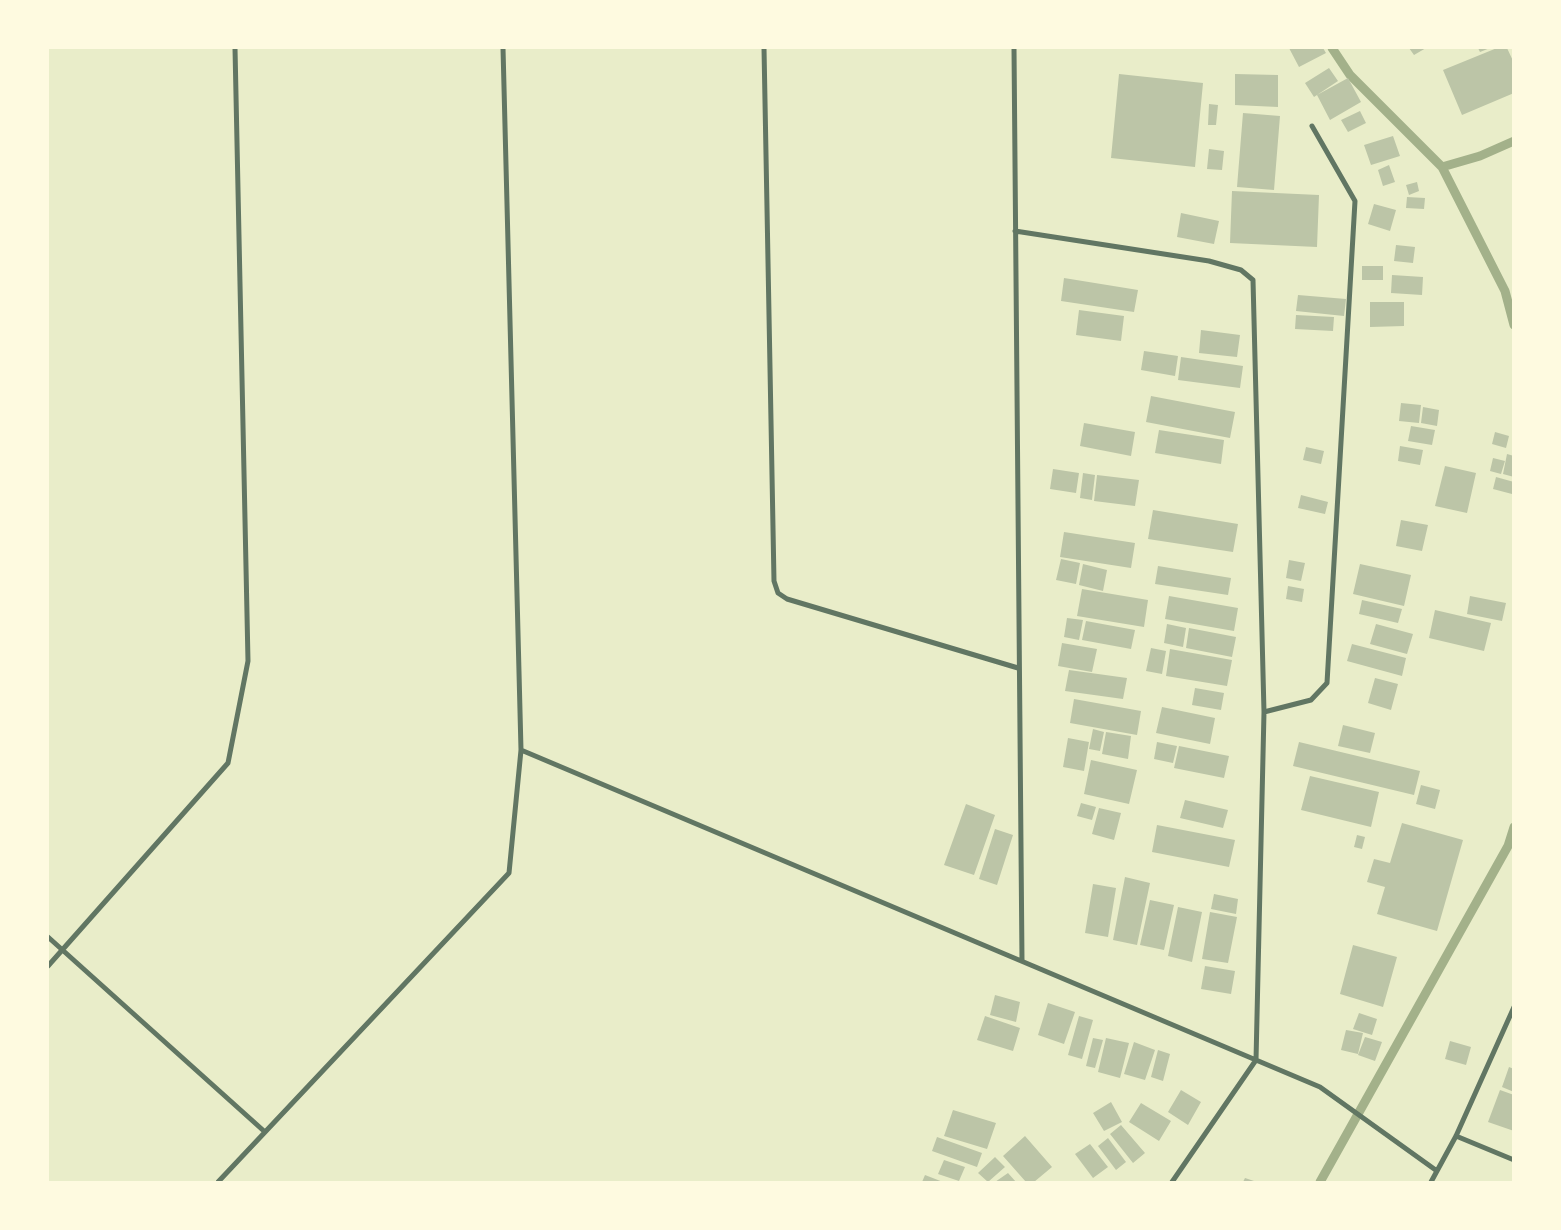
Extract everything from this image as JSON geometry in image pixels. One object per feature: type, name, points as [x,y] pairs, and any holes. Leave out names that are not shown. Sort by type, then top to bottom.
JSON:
[{"type":"street","points":[[48,966],[228,763],[248,661],[235,48]]},
{"type":"street","points":[[218,1182],[509,873],[521,750],[504,48]]},
{"type":"street","points":[[764,48],[774,581],[778,593],[787,599],[1018,668]]},
{"type":"street","points":[[1014,48],[1022,961]]},
{"type":"street","points":[[1264,712],[1311,700],[1327,683],[1355,201],[1312,126]]},
{"type":"street","points":[[1015,231],[1209,260],[1241,270],[1253,280],[1264,712],[1256,1060],[1172,1182]]},
{"type":"street","points":[[521,750],[1320,1087],[1437,1171]]},
{"type":"street","points":[[48,937],[265,1132]]},
{"type":"street","points":[[1430,1182],[1456,1136],[1514,1007]]},
{"type":"street","points":[[1456,1136],[1514,1160]]},
{"type":"building","points":[[1289,48],[1323,48],[1326,53],[1299,67]]},
{"type":"building","points":[[1409,48],[1426,48],[1414,55]]},
{"type":"building","points":[[1478,48],[1490,48],[1480,52]]},
{"type":"building","points":[[1497,48],[1507,48],[1514,63],[1514,93],[1462,115],[1443,70]]},
{"type":"building","points":[[1329,68],[1338,81],[1314,97],[1305,83]]},
{"type":"building","points":[[1119,74],[1203,83],[1195,167],[1111,158]]},
{"type":"building","points":[[1235,74],[1278,75],[1278,107],[1235,105]]},
{"type":"building","points":[[1348,78],[1361,102],[1330,120],[1317,95]]},
{"type":"building","points":[[1209,104],[1218,105],[1216,125],[1208,125]]},
{"type":"building","points":[[1360,111],[1366,123],[1348,132],[1341,120]]},
{"type":"building","points":[[1243,113],[1280,116],[1274,190],[1237,187]]},
{"type":"building","points":[[1393,136],[1400,156],[1371,165],[1364,145]]},
{"type":"building","points":[[1209,149],[1224,151],[1222,170],[1207,169]]},
{"type":"building","points":[[1389,165],[1395,182],[1383,186],[1378,170]]},
{"type":"building","points":[[1417,182],[1419,191],[1409,195],[1406,185]]},
{"type":"building","points":[[1232,191],[1319,195],[1317,247],[1230,243]]},
{"type":"building","points":[[1407,197],[1425,198],[1424,209],[1406,208]]},
{"type":"building","points":[[1374,204],[1396,210],[1390,231],[1368,224]]},
{"type":"building","points":[[1181,213],[1219,221],[1214,244],[1177,237]]},
{"type":"building","points":[[1396,245],[1415,247],[1413,263],[1394,261]]},
{"type":"building","points":[[1362,266],[1383,266],[1383,280],[1362,280]]},
{"type":"building","points":[[1392,275],[1423,277],[1422,295],[1391,293]]},
{"type":"building","points":[[1064,278],[1138,290],[1134,312],[1061,301]]},
{"type":"building","points":[[1298,295],[1346,299],[1344,316],[1296,311]]},
{"type":"building","points":[[1370,302],[1404,302],[1404,326],[1370,327]]},
{"type":"building","points":[[1079,310],[1124,316],[1121,341],[1076,335]]},
{"type":"building","points":[[1296,315],[1334,317],[1333,331],[1295,329]]},
{"type":"building","points":[[1201,330],[1240,335],[1237,357],[1199,353]]},
{"type":"building","points":[[1144,351],[1178,356],[1175,376],[1141,370]]},
{"type":"building","points":[[1181,357],[1243,366],[1240,388],[1178,380]]},
{"type":"building","points":[[1151,396],[1235,412],[1230,438],[1146,422]]},
{"type":"building","points":[[1401,403],[1421,405],[1419,423],[1399,421]]},
{"type":"building","points":[[1423,407],[1439,410],[1437,426],[1421,423]]},
{"type":"building","points":[[1084,423],[1135,432],[1131,456],[1080,446]]},
{"type":"building","points":[[1411,426],[1435,430],[1432,445],[1408,441]]},
{"type":"building","points":[[1159,430],[1224,440],[1221,464],[1155,453]]},
{"type":"building","points":[[1495,432],[1509,436],[1506,448],[1492,444]]},
{"type":"building","points":[[1400,446],[1423,450],[1420,465],[1398,461]]},
{"type":"building","points":[[1306,447],[1324,451],[1321,464],[1303,460]]},
{"type":"building","points":[[1507,454],[1514,456],[1514,477],[1503,474]]},
{"type":"building","points":[[1493,458],[1505,461],[1501,474],[1490,471]]},
{"type":"building","points":[[1445,466],[1476,473],[1467,513],[1435,506]]},
{"type":"building","points":[[1053,469],[1079,473],[1076,493],[1050,489]]},
{"type":"building","points":[[1083,473],[1095,475],[1092,500],[1080,498]]},
{"type":"building","points":[[1097,475],[1139,480],[1135,506],[1094,501]]},
{"type":"building","points":[[1496,477],[1514,482],[1512,494],[1493,489]]},
{"type":"building","points":[[1301,495],[1328,502],[1325,514],[1298,508]]},
{"type":"building","points":[[1153,510],[1238,524],[1233,552],[1148,539]]},
{"type":"building","points":[[1401,520],[1428,525],[1422,551],[1396,546]]},
{"type":"building","points":[[1064,532],[1135,543],[1131,568],[1060,557]]},
{"type":"building","points":[[1061,559],[1080,563],[1076,584],[1056,580]]},
{"type":"building","points":[[1289,560],[1305,563],[1301,581],[1286,578]]},
{"type":"building","points":[[1083,564],[1107,570],[1103,591],[1079,585]]},
{"type":"building","points":[[1360,564],[1411,575],[1404,606],[1353,594]]},
{"type":"building","points":[[1158,566],[1231,578],[1228,595],[1155,584]]},
{"type":"building","points":[[1288,586],[1304,589],[1302,602],[1286,599]]},
{"type":"building","points":[[1082,589],[1148,600],[1144,627],[1077,616]]},
{"type":"building","points":[[1169,596],[1238,608],[1234,631],[1165,619]]},
{"type":"building","points":[[1470,596],[1506,603],[1502,621],[1467,614]]},
{"type":"building","points":[[1362,600],[1402,609],[1398,623],[1359,614]]},
{"type":"building","points":[[1435,610],[1491,623],[1484,651],[1429,638]]},
{"type":"building","points":[[1067,618],[1083,620],[1079,640],[1064,637]]},
{"type":"building","points":[[1086,621],[1135,630],[1131,649],[1082,640]]},
{"type":"building","points":[[1167,624],[1186,628],[1183,647],[1164,643]]},
{"type":"building","points":[[1376,624],[1413,634],[1407,654],[1370,644]]},
{"type":"building","points":[[1189,628],[1236,637],[1232,657],[1186,648]]},
{"type":"building","points":[[1062,643],[1097,649],[1092,672],[1058,666]]},
{"type":"building","points":[[1352,644],[1406,658],[1402,676],[1347,661]]},
{"type":"building","points":[[1151,648],[1166,651],[1162,674],[1146,671]]},
{"type":"building","points":[[1170,649],[1232,660],[1227,686],[1166,676]]},
{"type":"building","points":[[1069,670],[1127,678],[1123,699],[1065,691]]},
{"type":"building","points":[[1375,678],[1398,684],[1391,710],[1368,703]]},
{"type":"building","points":[[1195,688],[1224,693],[1221,710],[1192,705]]},
{"type":"building","points":[[1074,699],[1141,711],[1137,735],[1070,723]]},
{"type":"building","points":[[1162,707],[1215,718],[1210,744],[1156,733]]},
{"type":"building","points":[[1343,725],[1375,733],[1370,753],[1338,746]]},
{"type":"building","points":[[1093,729],[1104,732],[1100,751],[1089,749]]},
{"type":"building","points":[[1106,732],[1131,736],[1128,759],[1102,754]]},
{"type":"building","points":[[1068,738],[1089,742],[1084,771],[1063,767]]},
{"type":"building","points":[[1157,742],[1177,746],[1173,763],[1154,759]]},
{"type":"building","points":[[1299,742],[1420,771],[1414,795],[1293,766]]},
{"type":"building","points":[[1179,746],[1229,756],[1224,778],[1174,768]]},
{"type":"building","points":[[1091,760],[1137,770],[1129,804],[1084,794]]},
{"type":"building","points":[[1310,776],[1379,792],[1371,827],[1301,810]]},
{"type":"building","points":[[1421,785],[1440,790],[1435,809],[1416,804]]},
{"type":"building","points":[[1185,800],[1228,810],[1223,828],[1180,818]]},
{"type":"building","points":[[1081,803],[1096,807],[1092,820],[1077,816]]},
{"type":"building","points":[[966,804],[995,815],[974,875],[944,865]]},
{"type":"building","points":[[1099,808],[1121,813],[1114,840],[1092,834]]},
{"type":"building","points":[[1402,823],[1463,840],[1437,931],[1377,914],[1385,887],[1367,882],[1374,859],[1390,863]]},
{"type":"building","points":[[1157,825],[1235,840],[1229,867],[1152,852]]},
{"type":"building","points":[[995,829],[1013,835],[997,885],[979,879]]},
{"type":"building","points":[[1357,835],[1365,837],[1362,849],[1354,847]]},
{"type":"building","points":[[1125,877],[1150,883],[1137,945],[1113,940]]},
{"type":"building","points":[[1093,884],[1116,888],[1108,937],[1085,933]]},
{"type":"building","points":[[1214,894],[1238,899],[1236,914],[1211,909]]},
{"type":"building","points":[[1150,900],[1174,905],[1164,950],[1140,945]]},
{"type":"building","points":[[1178,907],[1202,912],[1192,962],[1168,956]]},
{"type":"building","points":[[1210,912],[1237,917],[1228,963],[1202,959]]},
{"type":"building","points":[[1353,945],[1397,957],[1383,1007],[1340,994]]},
{"type":"building","points":[[1205,966],[1235,971],[1231,994],[1201,989]]},
{"type":"building","points":[[995,995],[1020,1002],[1016,1022],[990,1015]]},
{"type":"building","points":[[1048,1003],[1075,1012],[1064,1044],[1038,1035]]},
{"type":"building","points":[[1359,1013],[1377,1019],[1372,1035],[1353,1029]]},
{"type":"building","points":[[985,1016],[1020,1028],[1013,1051],[977,1040]]},
{"type":"building","points":[[1079,1016],[1093,1020],[1082,1059],[1068,1055]]},
{"type":"building","points":[[1346,1030],[1363,1033],[1358,1054],[1341,1050]]},
{"type":"building","points":[[1365,1037],[1382,1042],[1375,1061],[1358,1055]]},
{"type":"building","points":[[1093,1038],[1103,1040],[1095,1068],[1086,1066]]},
{"type":"building","points":[[1106,1038],[1129,1043],[1120,1078],[1098,1072]]},
{"type":"building","points":[[1450,1041],[1471,1047],[1466,1065],[1445,1059]]},
{"type":"building","points":[[1134,1042],[1155,1050],[1145,1080],[1124,1074]]},
{"type":"building","points":[[1158,1050],[1170,1054],[1163,1081],[1151,1077]]},
{"type":"building","points":[[1509,1067],[1514,1069],[1514,1092],[1502,1087]]},
{"type":"building","points":[[1181,1090],[1201,1102],[1188,1125],[1168,1112]]},
{"type":"building","points":[[1500,1090],[1514,1095],[1514,1131],[1488,1122]]},
{"type":"building","points":[[1111,1102],[1122,1122],[1104,1131],[1093,1113]]},
{"type":"building","points":[[1141,1103],[1171,1121],[1159,1141],[1129,1122]]},
{"type":"building","points":[[953,1110],[996,1123],[987,1149],[944,1136]]},
{"type":"building","points":[[1121,1125],[1145,1153],[1133,1163],[1110,1134]]},
{"type":"building","points":[[1025,1136],[1052,1167],[1034,1182],[1026,1182],[1003,1156]]},
{"type":"building","points":[[937,1137],[982,1153],[977,1167],[932,1151]]},
{"type":"building","points":[[1108,1138],[1126,1162],[1116,1170],[1098,1146]]},
{"type":"building","points":[[1090,1144],[1108,1167],[1093,1178],[1075,1154]]},
{"type":"building","points":[[995,1157],[1005,1167],[988,1182],[978,1173]]},
{"type":"building","points":[[944,1160],[965,1167],[959,1181],[938,1174]]},
{"type":"building","points":[[1008,1173],[1016,1182],[995,1182]]},
{"type":"building","points":[[925,1175],[943,1182],[922,1182]]},
{"type":"building","points":[[1245,1178],[1257,1182],[1243,1182]]},
{"type":"waterway","points":[[1332,48],[1350,75],[1442,167],[1505,291],[1514,325]]},
{"type":"waterway","points":[[1442,167],[1480,156],[1514,141]]},
{"type":"waterway","points":[[1320,1182],[1508,846],[1514,827]]}]
